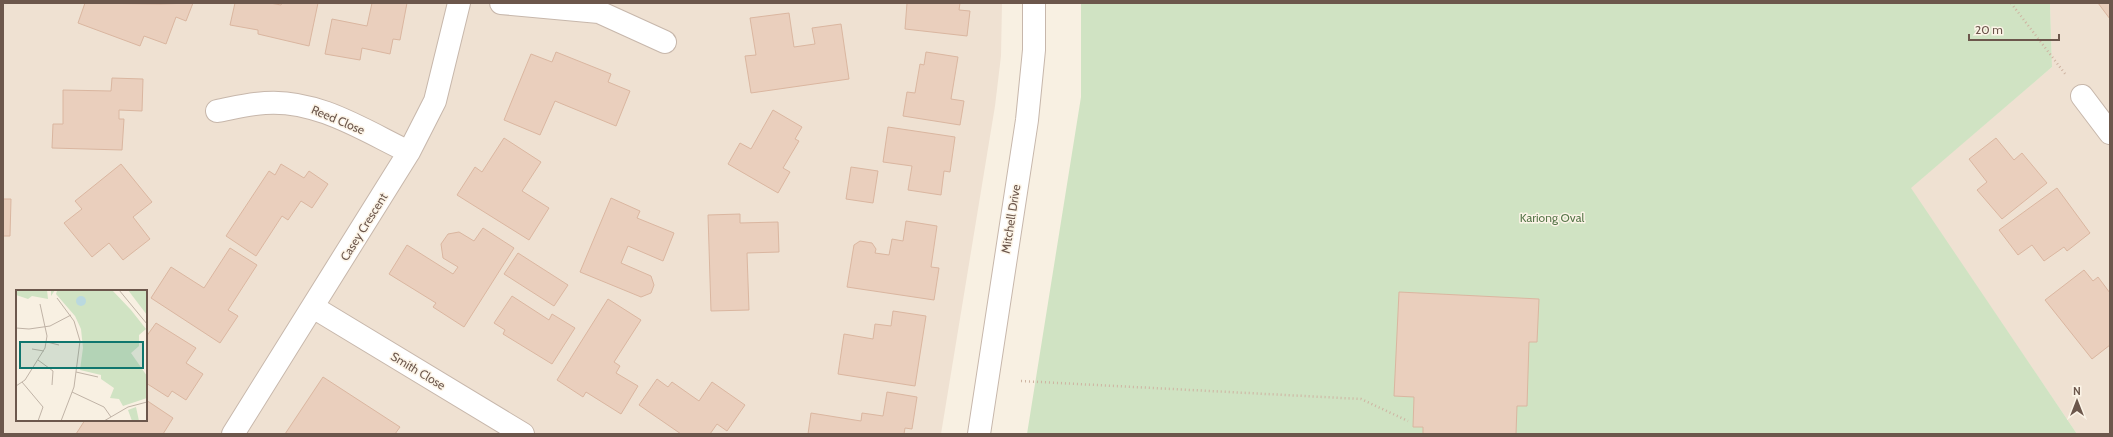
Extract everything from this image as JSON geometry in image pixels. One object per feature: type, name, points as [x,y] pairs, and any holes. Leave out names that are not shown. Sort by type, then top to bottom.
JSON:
[{"type":"street","name":"Casey Crescent","points":[[233,434],[409,152],[435,101],[459,3]]},
{"type":"street","points":[[501,3],[599,12],[665,42]]},
{"type":"street","name":"Mitchell Drive","points":[[979,434],[1027,120],[1034,50],[1034,3]]},
{"type":"street","points":[[2082,96],[2110,133]]},
{"type":"street","name":"Reed Close","points":[[217,111],[266,103],[303,106],[323,111],[409,152]]},
{"type":"street","name":"Smith Close","points":[[313,307],[523,434]]},
{"type":"path","points":[[2011,3],[2082,96]]},
{"type":"path","points":[[1021,381],[1361,399],[1408,421]]},
{"type":"shaded area","points":[[3,3],[1002,3],[1001,56],[995,106],[941,434],[3,434]]},
{"type":"shaded area","points":[[2050,3],[2110,3],[2110,434],[2077,434],[1910,188],[2052,67]]},
{"type":"green space","name":"Kariong Oval","points":[[1081,3],[2050,3],[2052,67],[1911,188],[2077,434],[1027,434],[1081,97]]},
{"type":"building","points":[[85,3],[193,3],[186,21],[176,17],[166,44],[144,36],[140,46],[78,23]]},
{"type":"building","points":[[235,3],[270,3],[281,5],[282,3],[318,3],[309,46],[258,34],[258,30],[230,25]]},
{"type":"building","points":[[372,3],[407,3],[400,40],[393,39],[390,54],[362,48],[360,60],[325,54],[332,19],[367,26]]},
{"type":"building","points":[[907,3],[960,3],[959,10],[970,11],[967,36],[905,29]]},
{"type":"building","points":[[2098,3],[2110,3],[2110,19]]},
{"type":"building","points":[[789,13],[794,47],[815,44],[812,28],[841,24],[849,79],[751,93],[745,56],[756,55],[750,18]]},
{"type":"building","points":[[556,52],[611,74],[608,82],[630,91],[616,126],[555,101],[540,135],[504,120],[531,54],[552,62]]},
{"type":"building","points":[[926,52],[958,57],[951,99],[964,101],[960,125],[903,116],[907,92],[915,93],[920,64],[924,65]]},
{"type":"building","points":[[112,78],[143,79],[142,111],[119,110],[119,119],[124,119],[122,150],[52,148],[53,124],[63,124],[63,90],[111,91]]},
{"type":"building","points":[[773,110],[802,127],[795,139],[799,141],[783,168],[790,172],[778,193],[728,164],[740,143],[751,149]]},
{"type":"building","points":[[888,127],[955,137],[950,172],[944,171],[941,195],[908,190],[912,166],[883,162]]},
{"type":"building","points":[[504,138],[541,162],[522,191],[549,208],[529,240],[457,195],[475,167],[482,172]]},
{"type":"building","points":[[1996,138],[2014,160],[2022,153],[2047,183],[2002,219],[1977,190],[1987,182],[1969,159]]},
{"type":"building","points":[[121,164],[152,202],[133,217],[150,239],[123,260],[109,243],[92,257],[64,223],[82,209],[75,201]]},
{"type":"building","points":[[281,164],[304,178],[309,171],[328,184],[312,208],[301,201],[288,220],[282,216],[256,256],[226,236],[269,171],[275,175]]},
{"type":"building","points":[[851,167],[878,171],[873,203],[846,199]]},
{"type":"building","points":[[2057,188],[2090,233],[2067,251],[2064,247],[2044,261],[2032,245],[2018,255],[1999,230]]},
{"type":"building","points":[[611,198],[640,211],[637,218],[674,233],[663,261],[628,246],[621,263],[651,276],[654,285],[651,293],[641,297],[580,272]]},
{"type":"building","points":[[3,199],[11,199],[10,236],[3,236]]},
{"type":"building","points":[[740,214],[740,223],[778,222],[779,252],[747,253],[749,310],[711,311],[708,215]]},
{"type":"building","points":[[906,221],[937,226],[931,267],[939,268],[934,300],[847,287],[854,245],[860,241],[872,243],[876,249],[875,253],[889,255],[892,239],[903,241]]},
{"type":"building","points":[[483,228],[514,248],[464,327],[433,307],[436,303],[389,274],[407,245],[453,274],[458,267],[443,258],[441,244],[448,234],[459,232],[474,241]]},
{"type":"building","points":[[230,248],[257,265],[228,310],[238,316],[220,343],[151,298],[171,267],[204,288]]},
{"type":"building","points":[[518,253],[568,285],[554,306],[504,274]]},
{"type":"building","points":[[2084,270],[2093,281],[2098,277],[2110,293],[2110,345],[2092,359],[2045,300]]},
{"type":"building","points":[[1399,292],[1539,299],[1537,342],[1529,342],[1527,406],[1517,406],[1516,434],[1423,434],[1423,427],[1413,427],[1414,397],[1394,396]]},
{"type":"building","points":[[512,296],[549,320],[552,314],[575,328],[552,364],[503,334],[505,330],[494,323]]},
{"type":"building","points":[[608,299],[641,320],[614,362],[620,366],[616,373],[638,386],[621,414],[586,392],[583,397],[557,380]]},
{"type":"building","points":[[893,311],[926,316],[915,386],[838,374],[844,334],[873,339],[875,324],[891,326]]},
{"type":"building","points":[[156,323],[196,348],[186,363],[203,374],[186,400],[172,391],[168,397],[147,384],[147,336]]},
{"type":"building","points":[[323,377],[400,427],[395,434],[285,434]]},
{"type":"building","points":[[657,379],[668,387],[672,382],[699,401],[712,382],[745,405],[727,431],[717,424],[710,434],[681,434],[639,405]]},
{"type":"building","points":[[887,392],[917,397],[912,429],[905,428],[904,434],[808,434],[811,413],[861,421],[862,413],[883,416]]},
{"type":"building","points":[[147,401],[173,418],[163,434],[76,434],[84,421],[147,421]]}]
